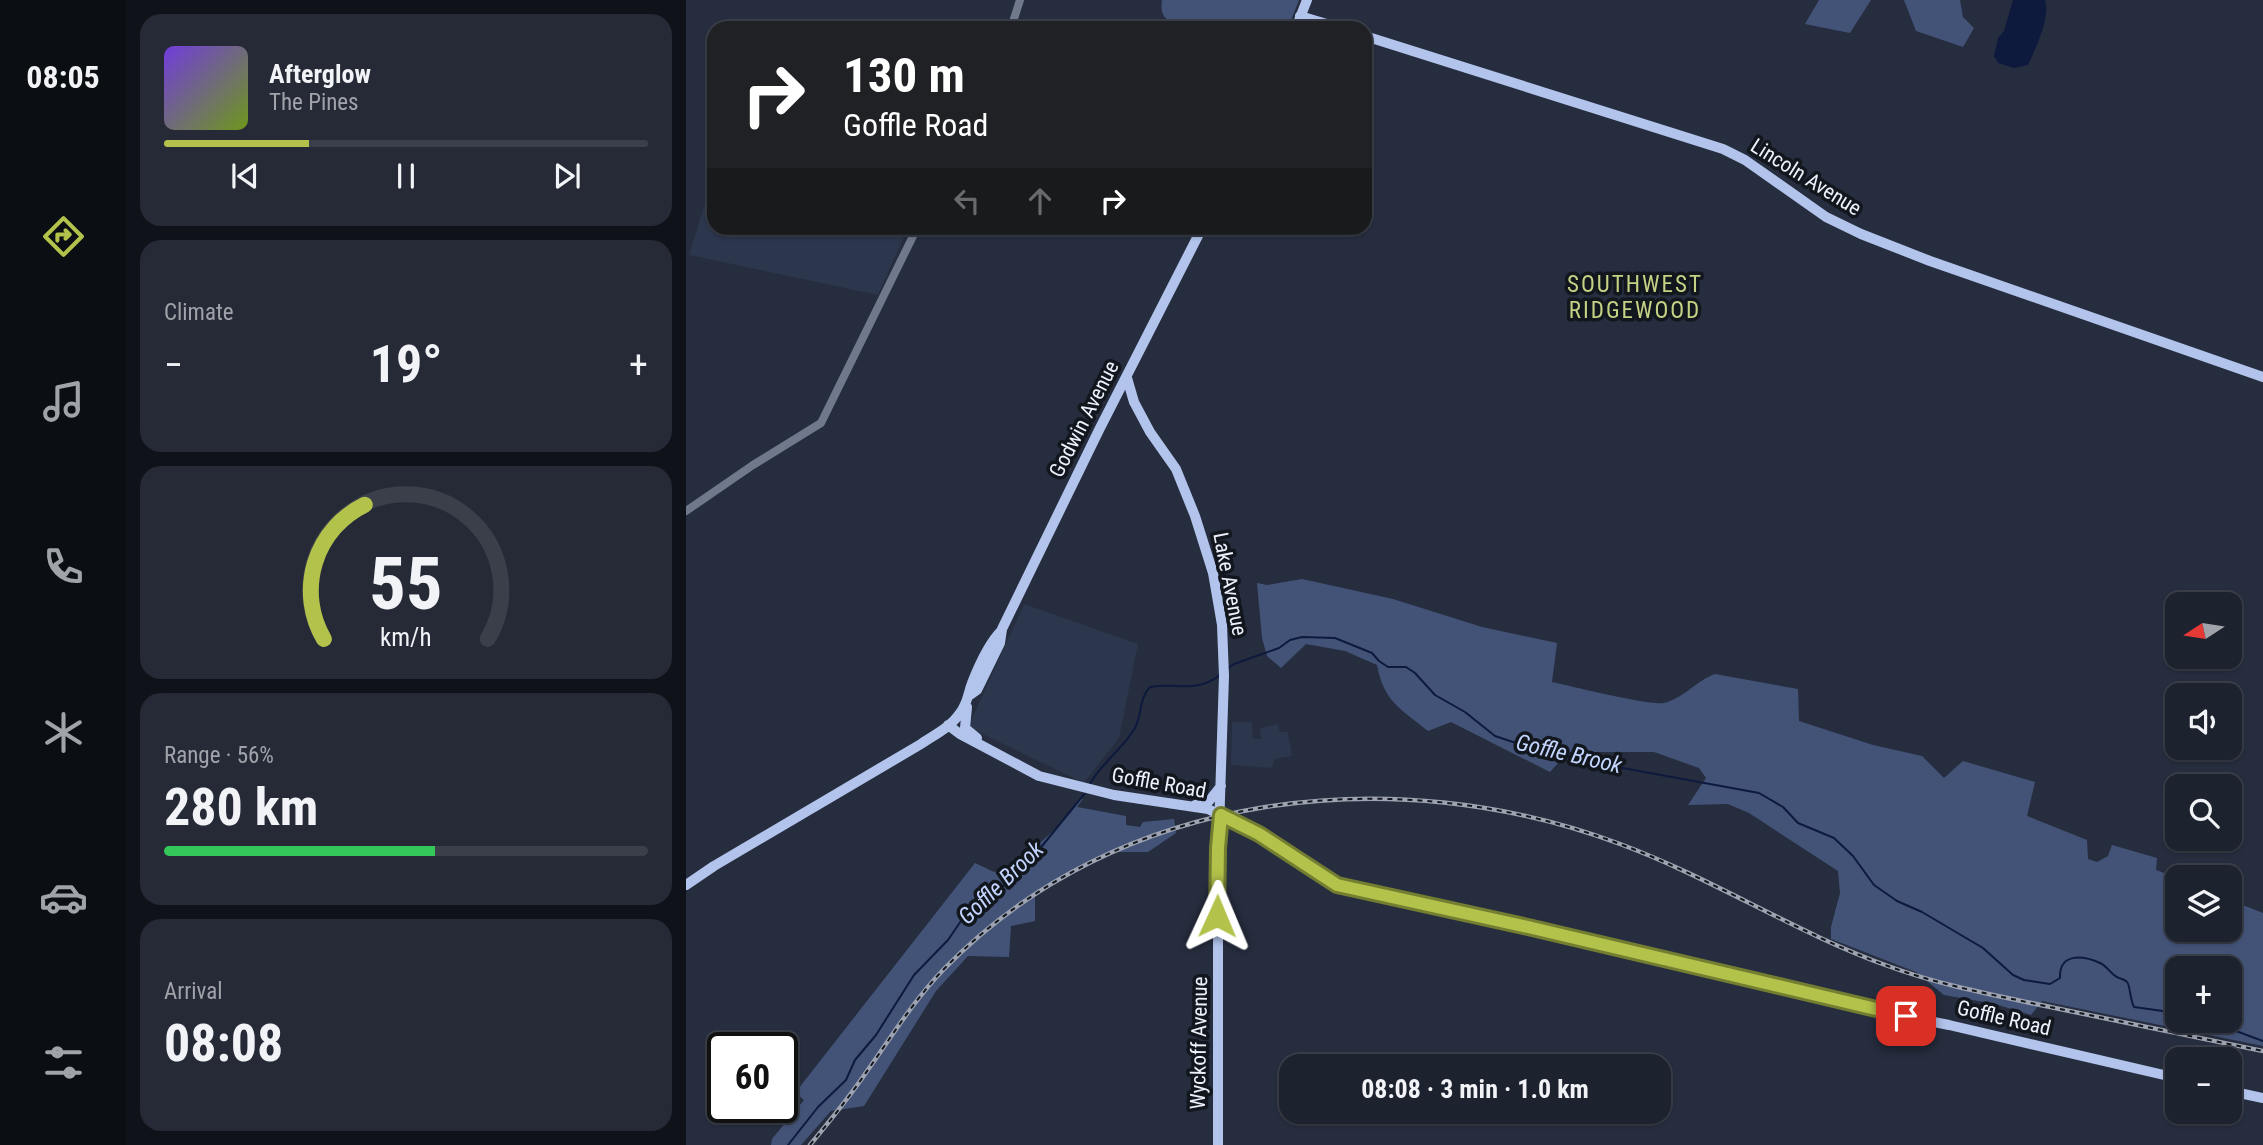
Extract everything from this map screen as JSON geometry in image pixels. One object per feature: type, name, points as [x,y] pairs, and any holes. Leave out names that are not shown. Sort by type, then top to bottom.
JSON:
[{"type":"main road","points":[[1298,21],[1307,0]]},
{"type":"main road","points":[[1300,16],[1317,21]]},
{"type":"main road","name":"Lincoln Avenue","points":[[1372,38],[1723,149],[1745,160],[1826,217],[1861,234],[1930,261],[2263,377]]},
{"type":"main road","name":"Godwin Avenue","points":[[686,885],[920,744],[962,712],[969,698],[970,686],[995,636],[1002,629],[1198,235]]},
{"type":"main road","name":"Lake Avenue","points":[[1127,378],[1134,402],[1150,432],[1176,469],[1202,536],[1217,596],[1224,671],[1221,815]]},
{"type":"main road","points":[[969,698],[965,728],[980,740],[982,747]]},
{"type":"main road","name":"Goffle Road","points":[[948,725],[982,747],[1039,776],[1093,791],[1208,809],[1259,834],[1337,885],[2165,1075]]},
{"type":"main road","points":[[920,744],[960,734]]},
{"type":"main road","points":[[1189,807],[1209,801],[1222,785]]},
{"type":"main road","name":"Wyckoff Avenue","points":[[1217,1145],[1217,874],[1221,815]]},
{"type":"main road","points":[[2242,1094],[2263,1098]]},
{"type":"street","points":[[1013,21],[1020,0]]},
{"type":"street","points":[[686,510],[821,423],[914,235]]},
{"type":"shaded area","points":[[1162,0],[1299,0],[1291,21],[1170,21],[1166,18]]},
{"type":"shaded area","points":[[1819,0],[1871,0],[1850,33],[1805,24]]},
{"type":"shaded area","points":[[1904,0],[1960,0],[1963,17],[1974,28],[1963,47],[1916,31]]},
{"type":"shaded area","points":[[2013,0],[2045,0],[2046,7],[2041,33],[2028,65],[2014,68],[1998,63],[1994,56]]},
{"type":"shaded area","points":[[707,197],[707,235],[905,235],[878,295],[689,255]]},
{"type":"shaded area","points":[[1302,579],[1393,599],[1482,627],[1557,643],[1552,682],[1627,699],[1664,703],[1715,674],[1798,689],[1799,721],[1873,745],[1922,756],[1944,778],[1963,761],[2035,782],[2027,816],[2087,840],[2088,859],[2097,862],[2108,856],[2112,845],[2157,858],[2156,870],[2165,873],[2165,942],[2242,942],[2242,905],[2263,913],[2263,1046],[2199,1033],[2242,1033],[2242,956],[2165,956],[2165,1026],[2042,1001],[2031,1015],[1995,1004],[1944,995],[1916,972],[1831,939],[1831,927],[1840,893],[1838,871],[1749,813],[1728,804],[1688,805],[1706,778],[1699,768],[1654,752],[1568,752],[1550,772],[1451,722],[1428,731],[1401,710],[1389,696],[1377,665],[1345,651],[1306,644],[1281,668],[1267,656],[1262,638],[1257,583],[1267,585]]},
{"type":"shaded area","points":[[1024,604],[1138,644],[1119,738],[1084,783],[968,727]]},
{"type":"shaded area","points":[[1232,722],[1252,722],[1253,739],[1261,739],[1260,728],[1278,724],[1280,732],[1288,732],[1292,756],[1274,759],[1272,768],[1231,765]]},
{"type":"shaded area","points":[[1080,799],[1083,799],[1077,807],[1126,816],[1126,825],[1140,827],[1143,822],[1174,819],[1176,833],[1148,852],[1109,852],[1035,894],[1035,921],[1011,926],[1009,957],[968,956],[936,991],[864,1106],[831,1111],[801,1145],[771,1145],[772,1139],[785,1123],[798,1123],[798,1107],[804,1100],[798,1095],[798,1089],[975,863],[994,872],[1030,850],[1053,831]]},
{"type":"waterway","name":"Goffle Brook","points":[[1227,669],[1279,648],[1290,640],[1302,637],[1335,638],[1372,653],[1388,667],[1406,667],[1435,695],[1465,712],[1495,736],[1590,762],[1759,793],[1783,807],[1798,823],[1834,838],[1853,856],[1874,885],[1897,901],[1922,912],[1983,948],[2013,975],[2024,980],[2050,984],[2060,978],[2063,964],[2067,960],[2086,958],[2102,964],[2115,976],[2126,981],[2134,1007],[2165,1011]]},
{"type":"waterway","name":"Goffle Brook","points":[[1090,784],[1135,728],[1144,696],[1150,687],[1194,686],[1220,675]]},
{"type":"waterway","name":"Goffle Brook","points":[[788,1145],[818,1107],[846,1080],[855,1060],[876,1035],[914,975],[948,940],[963,918],[984,904],[1029,862],[1086,792]]},
{"type":"waterway","name":"Goffle Brook","points":[[2241,1033],[2263,1041]]},
{"type":"railway","points":[[810,1145],[933,981],[1014,909],[1091,862],[1175,828],[1262,807],[1353,799],[1444,802],[1533,818],[1620,844],[1654,858],[1820,938],[1908,973],[1992,995],[2263,1051]]},
{"type":"district","name":"SOUTHWEST RIDGEWOOD","points":[[1635,297]]},
{"type":"route","points":[[1217,916],[1221,815],[1259,834],[1337,885],[1404,898],[1906,1016]]}]
